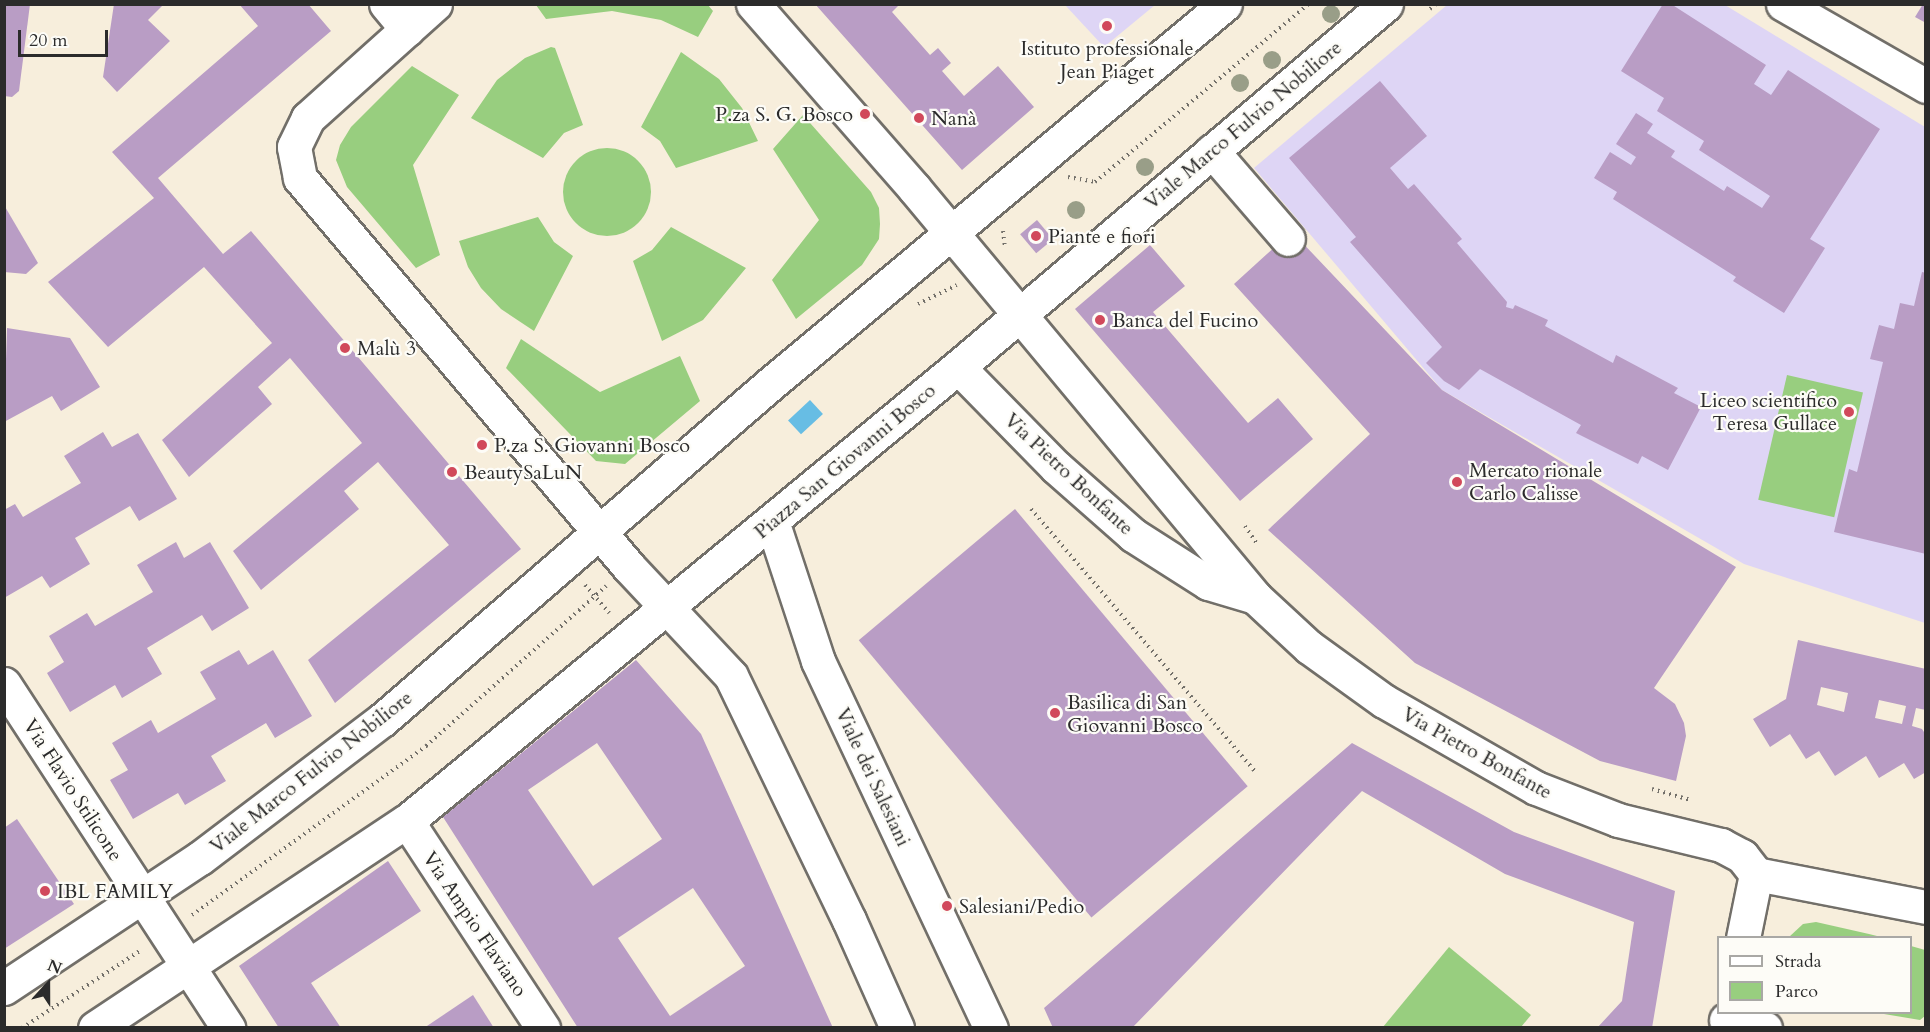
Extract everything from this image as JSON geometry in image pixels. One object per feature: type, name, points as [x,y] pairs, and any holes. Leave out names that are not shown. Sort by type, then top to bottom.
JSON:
[{"type":"street","points":[[435,4],[396,16],[308,118],[294,147],[296,168],[312,196],[598,530],[713,654],[739,690],[897,1028]]},
{"type":"street","points":[[753,4],[981,268],[1018,315]]},
{"type":"street","points":[[598,530],[950,232],[1225,4]]},
{"type":"street","name":"Viale Marco Fulvio Nobiliore","points":[[1018,315],[1386,4]]},
{"type":"street","points":[[1783,4],[1926,86]]},
{"type":"street","points":[[1212,151],[1288,239]]},
{"type":"street","name":"Piazza San Giovanni Bosco","points":[[667,607],[1018,315]]},
{"type":"street","name":"Via Pietro Bonfante","points":[[1018,315],[1255,597],[1282,626],[1331,664],[1383,701],[1481,760],[1593,812],[1722,845],[1742,856],[1756,874]]},
{"type":"street","name":"Via Pietro Bonfante","points":[[958,367],[1056,467],[1133,535],[1208,583],[1255,597]]},
{"type":"street","name":"Viale dei Salesiani","points":[[772,521],[818,661],[991,1028]]},
{"type":"street","name":"Viale Marco Fulvio Nobiliore","points":[[4,988],[200,858],[382,720],[598,530]]},
{"type":"street","points":[[95,1028],[407,821],[667,607]]},
{"type":"street","name":"Via Flavio Stilicone","points":[[4,684],[228,1028]]},
{"type":"street","name":"Via Ampio Flaviano","points":[[407,821],[543,1028]]},
{"type":"street","points":[[1743,936],[1756,874],[1926,907]]},
{"type":"street","points":[[1725,1020],[1765,1028]]},
{"type":"path","points":[[1065,176],[1095,182],[1309,4]]},
{"type":"path","points":[[1430,9],[1436,4]]},
{"type":"path","points":[[981,268],[1006,246],[1002,221]]},
{"type":"path","points":[[1031,509],[1255,771]]},
{"type":"path","points":[[1245,526],[1257,544]]},
{"type":"path","points":[[581,579],[611,616]]},
{"type":"path","points":[[22,1028],[167,933],[426,747],[602,590]]},
{"type":"path","points":[[1652,789],[1690,800]]},
{"type":"shaded area","name":"Istituto professionale Jean Piaget","points":[[1065,5],[1155,5],[1104,47]]},
{"type":"shaded area","points":[[1447,5],[1725,5],[1925,127],[1925,623],[1744,564],[1442,390],[1254,168]]},
{"type":"green space","points":[[536,5],[708,5],[713,11],[698,37],[661,20],[612,11],[546,19]]},
{"type":"green space","points":[[551,47],[555,48],[583,125],[564,133],[543,158],[471,118],[497,80],[525,58]]},
{"type":"green space","points":[[681,52],[719,79],[742,108],[758,141],[676,168],[660,141],[641,127]]},
{"type":"green space","points":[[412,66],[459,95],[413,165],[440,255],[416,268],[347,187],[336,160],[340,145],[351,127]]},
{"type":"green space","points":[[803,115],[871,192],[879,208],[880,224],[879,239],[862,265],[796,319],[772,280],[819,220],[773,149]]},
{"type":"green space","points":[[598,148],[616,148],[632,155],[644,167],[651,183],[651,201],[644,217],[632,229],[616,236],[598,236],[582,229],[570,217],[563,201],[563,183],[570,167],[582,155]]},
{"type":"green space","points":[[538,217],[554,242],[573,256],[534,331],[501,309],[481,288],[468,267],[459,241]]},
{"type":"green space","points":[[671,227],[746,268],[703,320],[662,341],[633,261],[652,250]]},
{"type":"green space","points":[[521,339],[600,392],[680,356],[700,401],[625,464],[596,461],[506,368]]},
{"type":"green space","points":[[1787,375],[1863,393],[1834,517],[1758,500]]},
{"type":"green space","points":[[1816,922],[1877,936],[1790,936],[1803,924]]},
{"type":"green space","points":[[1912,946],[1925,950],[1925,1016],[1920,1020],[1884,1014],[1912,1014]]},
{"type":"green space","points":[[1449,947],[1531,1015],[1521,1027],[1383,1027]]},
{"type":"water","points":[[810,400],[823,414],[801,434],[788,420]]},
{"type":"building","points":[[4,4],[30,4],[19,91],[12,97],[4,96]]},
{"type":"building","points":[[114,4],[164,4],[148,20],[170,41],[117,92],[103,77]]},
{"type":"building","points":[[239,4],[308,4],[331,31],[158,178],[223,254],[251,231],[521,549],[335,703],[308,660],[449,545],[378,462],[344,491],[359,509],[261,590],[233,551],[362,443],[290,358],[258,387],[272,404],[189,477],[162,440],[272,343],[204,267],[108,347],[48,282],[154,198],[112,152],[258,26]]},
{"type":"building","points":[[815,4],[900,4],[892,12],[930,55],[938,48],[951,63],[942,71],[964,96],[998,66],[1034,107],[962,170]]},
{"type":"building","points":[[1663,4],[1671,4],[1766,65],[1754,84],[1771,95],[1788,70],[1880,129],[1810,239],[1825,248],[1784,313],[1733,281],[1736,277],[1613,199],[1617,192],[1594,178],[1610,152],[1631,165],[1636,157],[1616,144],[1636,113],[1653,124],[1647,133],[1675,151],[1671,157],[1724,191],[1727,186],[1762,208],[1770,196],[1699,150],[1704,141],[1657,111],[1664,98],[1621,71]]},
{"type":"building","points":[[1923,4],[1926,4],[1926,23],[1915,17]]},
{"type":"building","points":[[1380,81],[1427,136],[1390,168],[1408,189],[1414,184],[1462,239],[1457,243],[1507,302],[1506,307],[1513,309],[1515,305],[1548,320],[1545,326],[1613,363],[1616,355],[1678,388],[1674,393],[1701,407],[1668,470],[1642,456],[1638,464],[1576,433],[1581,425],[1480,369],[1459,390],[1444,381],[1426,363],[1442,347],[1350,242],[1356,237],[1289,158]]},
{"type":"building","points":[[4,205],[38,263],[26,274],[4,272]]},
{"type":"building","name":"Piante e fiori","points":[[1037,220],[1053,239],[1036,253],[1020,234]]},
{"type":"building","name":"Mercato rionale Carlo Calisse","points":[[1296,236],[1442,390],[1736,567],[1654,688],[1675,704],[1684,723],[1686,736],[1676,781],[1600,761],[1415,663],[1268,530],[1370,434],[1234,284],[1279,243]]},
{"type":"building","points":[[1150,245],[1185,286],[1153,312],[1248,423],[1278,398],[1313,439],[1240,501],[1075,309]]},
{"type":"building","points":[[1922,272],[1926,273],[1926,554],[1834,532],[1849,469],[1857,472],[1883,362],[1870,359],[1879,325],[1894,329],[1900,303],[1914,306]]},
{"type":"building","points":[[7,328],[70,338],[100,387],[61,411],[52,396],[4,422]]},
{"type":"building","points":[[103,432],[112,447],[138,433],[177,499],[139,521],[130,506],[75,538],[90,564],[50,588],[42,576],[4,598],[4,510],[15,504],[23,517],[81,483],[64,456]]},
{"type":"building","name":"Basilica di San Giovanni Bosco","points":[[1015,509],[1248,786],[1091,917],[859,640]]},
{"type":"building","points":[[176,542],[184,558],[210,542],[249,608],[212,631],[202,615],[147,648],[162,674],[122,698],[115,685],[70,712],[47,673],[64,662],[49,636],[87,613],[95,626],[153,592],[137,565]]},
{"type":"building","points":[[1798,640],[1926,669],[1926,710],[1916,708],[1912,726],[1922,729],[1926,735],[1926,772],[1914,779],[1904,763],[1879,778],[1866,756],[1835,776],[1819,751],[1806,759],[1790,734],[1770,747],[1753,719],[1786,699]],"holes":[[[1821,687],[1848,693],[1844,712],[1817,705]],[[1879,700],[1906,706],[1902,724],[1875,718]]]},
{"type":"building","points":[[239,650],[248,665],[273,650],[312,716],[275,738],[266,723],[211,756],[226,781],[185,805],[178,793],[133,819],[110,780],[128,770],[112,743],[151,720],[158,733],[216,699],[200,672]]},
{"type":"building","points":[[636,660],[701,734],[833,1028],[578,1028],[443,817]],"holes":[[[597,743],[662,839],[593,886],[528,790]],[[693,888],[745,966],[670,1016],[618,938]]]},
{"type":"building","points":[[1352,743],[1514,832],[1675,891],[1652,1028],[1597,1028],[1622,1001],[1634,922],[1505,874],[1362,791],[1132,1028],[1053,1028],[1044,1008]]},
{"type":"building","points":[[17,819],[74,904],[4,949],[4,828]]},
{"type":"building","points":[[388,861],[421,911],[311,983],[341,1028],[279,1028],[239,966]]},
{"type":"building","points":[[473,995],[494,1028],[424,1028]]},
{"type":"place","name":"Istituto professionale Jean Piaget","points":[[1107,26]]},
{"type":"place","name":"P.za S. G. Bosco","points":[[865,114]]},
{"type":"place","name":"Nanà","points":[[919,118]]},
{"type":"place","name":"Piante e fiori","points":[[1036,236]]},
{"type":"place","name":"Banca del Fucino","points":[[1100,320]]},
{"type":"place","name":"Malù 3","points":[[345,348]]},
{"type":"place","name":"Liceo scientifico Teresa Gullace","points":[[1849,412]]},
{"type":"place","name":"P.za S. Giovanni Bosco","points":[[482,445]]},
{"type":"place","name":"BeautySaLuN","points":[[452,472]]},
{"type":"place","name":"Mercato rionale Carlo Calisse","points":[[1457,482]]},
{"type":"place","name":"Basilica di San Giovanni Bosco","points":[[1055,713]]},
{"type":"place","name":"IBL FAMILY","points":[[45,891]]},
{"type":"place","name":"Salesiani/Pedio","points":[[947,906]]}]
